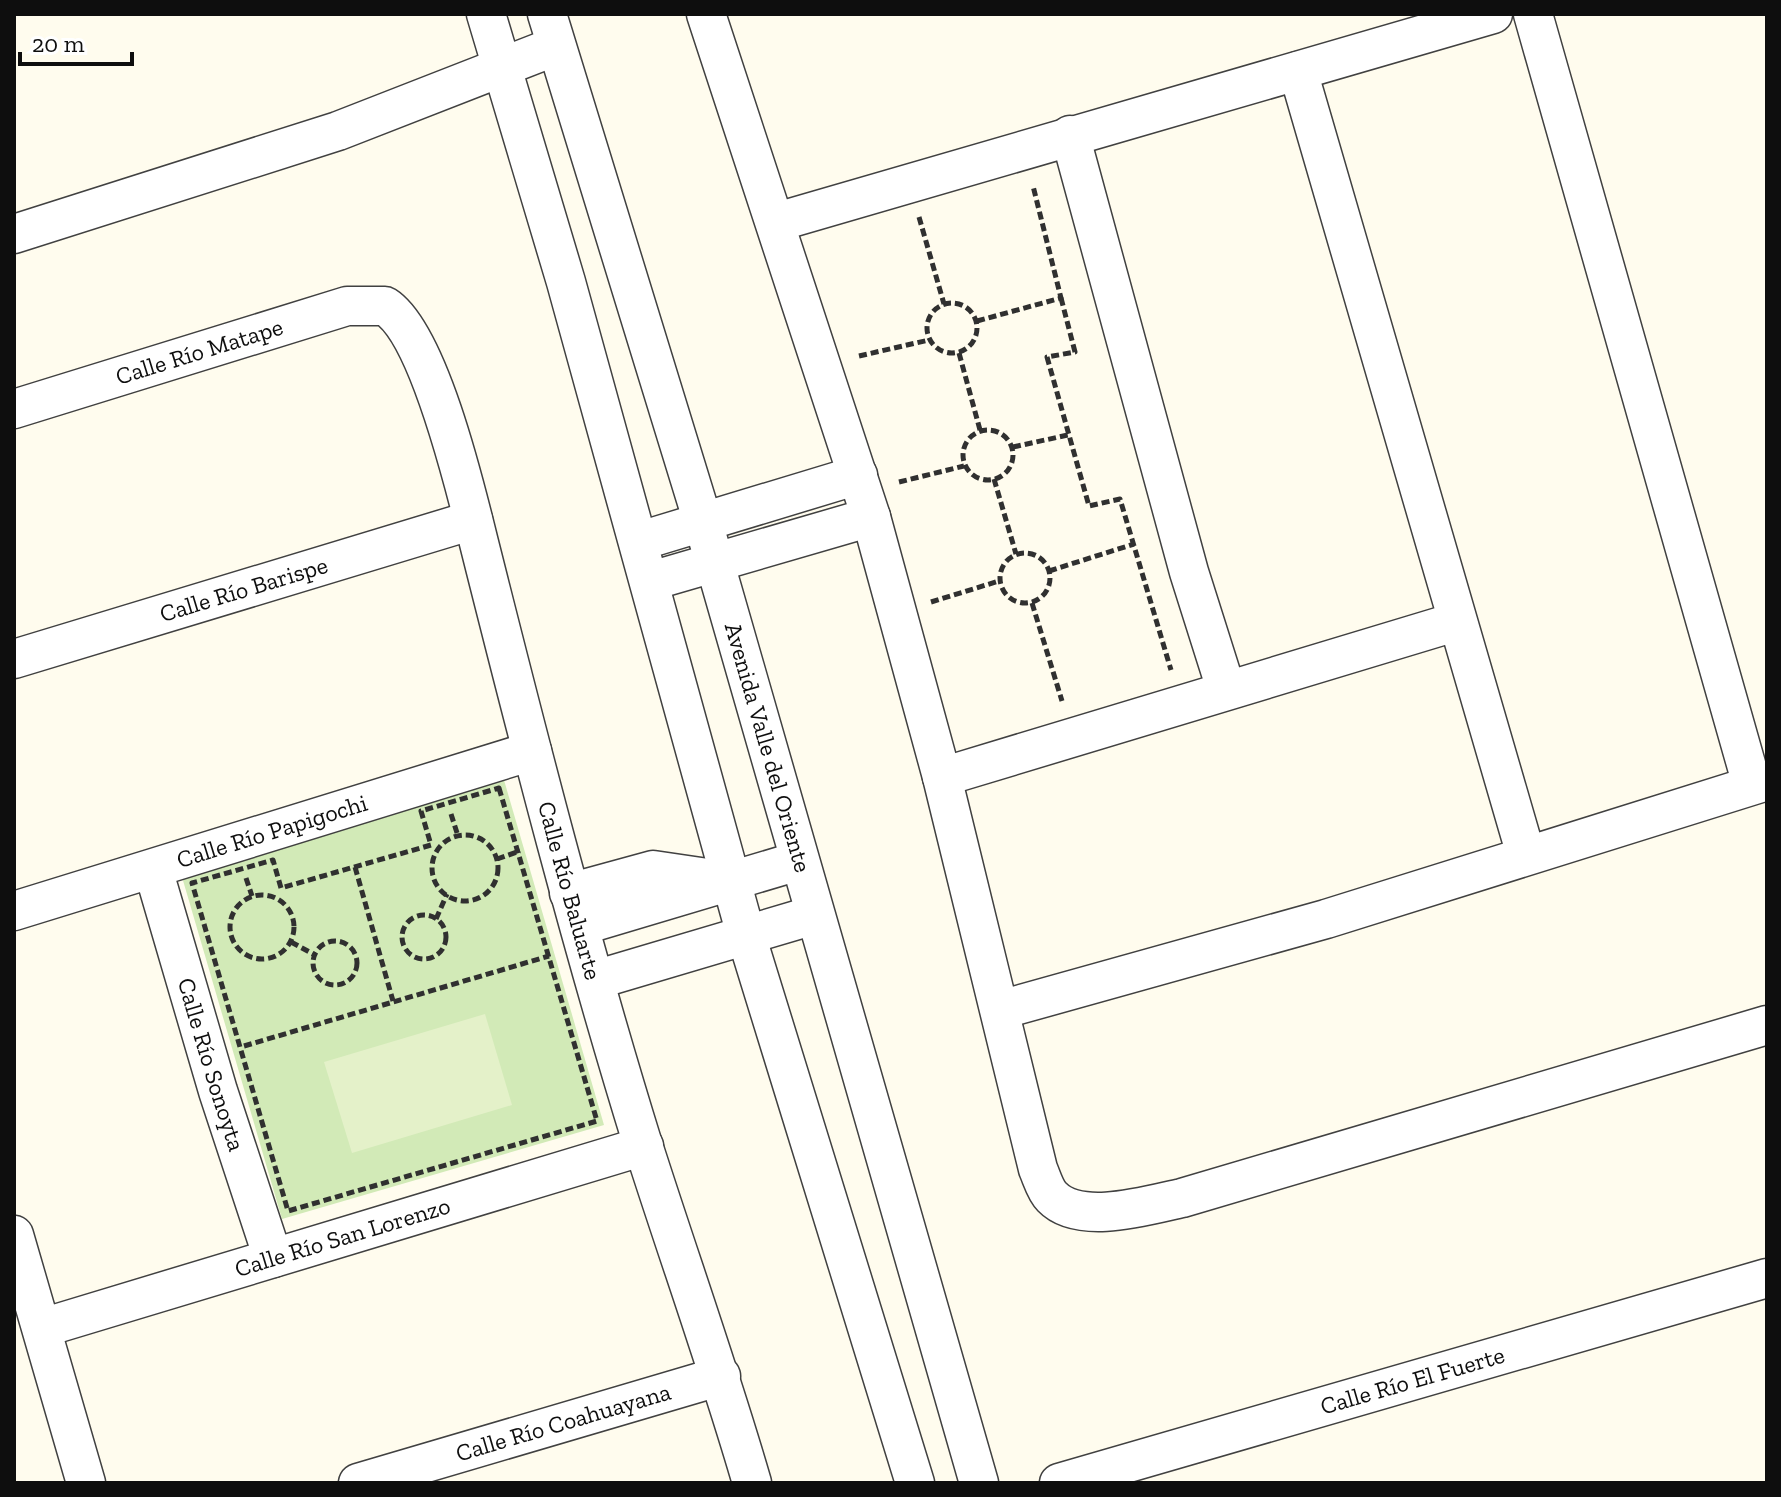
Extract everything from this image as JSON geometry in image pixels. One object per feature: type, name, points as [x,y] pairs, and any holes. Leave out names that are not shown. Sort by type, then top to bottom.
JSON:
[{"type":"street","points":[[486,14],[640,541],[746,935],[915,1483]]},
{"type":"street","points":[[706,14],[777,222],[864,495],[942,777],[1038,1169],[1053,1198],[1063,1204],[1100,1211],[1127,1210],[1182,1198],[1767,1025]]},
{"type":"street","points":[[777,222],[1493,14]]},
{"type":"street","points":[[1000,1010],[1326,919],[1760,783],[1533,14]]},
{"type":"street","points":[[14,234],[338,131],[502,68],[552,30]]},
{"type":"street","name":"Avenida Valle del Oriente","points":[[552,30],[703,522],[979,1483]]},
{"type":"street","points":[[1298,71],[1455,622],[1526,855]]},
{"type":"street","points":[[1070,135],[1189,572],[1226,689]]},
{"type":"street","name":"Calle Río Matape","points":[[14,409],[347,306],[385,306]]},
{"type":"street","name":"Calle Río Baluarte","points":[[385,306],[404,322],[417,344],[473,520],[582,936],[644,1146],[721,1376],[752,1483]]},
{"type":"street","points":[[640,541],[703,522],[864,495]]},
{"type":"street","points":[[651,581],[715,563],[864,495]]},
{"type":"street","name":"Calle Río Barispe","points":[[14,659],[473,520]]},
{"type":"street","points":[[942,777],[1455,622]]},
{"type":"street","name":"Calle Río Papigochi","points":[[14,911],[532,751]]},
{"type":"street","points":[[582,936],[731,881],[798,861]]},
{"type":"street","name":"Calle Río Sonoyta","points":[[153,869],[224,1052],[273,1258]]},
{"type":"street","points":[[582,936],[746,935],[814,915]]},
{"type":"street","name":"Calle Río San Lorenzo","points":[[42,1328],[644,1146]]},
{"type":"street","points":[[14,1235],[86,1483]]},
{"type":"street","name":"Calle Río El Fuerte","points":[[1059,1483],[1145,1471],[1767,1278]]},
{"type":"street","name":"Calle Río Coahuayana","points":[[358,1483],[721,1376]]},
{"type":"path","points":[[1024,149],[1075,352],[1047,357],[1068,435],[1089,506],[1120,499],[1181,703]]},
{"type":"path","points":[[910,182],[944,304]]},
{"type":"path","points":[[977,321],[1061,298]]},
{"type":"path","points":[[944,304],[968,308],[977,321],[972,344],[959,353],[942,352],[929,340],[926,331],[930,315],[944,304]]},
{"type":"path","points":[[822,365],[929,340]]},
{"type":"path","points":[[959,353],[980,430]]},
{"type":"path","points":[[980,430],[1003,434],[1013,447],[1008,471],[994,479],[977,478],[964,466],[962,449],[972,434],[980,430]]},
{"type":"path","points":[[1013,447],[1068,435]]},
{"type":"path","points":[[864,495],[964,466]]},
{"type":"path","points":[[994,479],[1016,554]]},
{"type":"path","points":[[1049,571],[1134,544]]},
{"type":"path","points":[[1025,552],[1040,558],[1049,571],[1045,594],[1032,603],[1014,602],[1001,589],[999,581],[1003,564],[1016,554],[1025,552]]},
{"type":"path","points":[[897,613],[999,581]]},
{"type":"path","points":[[1032,603],[1073,737]]},
{"type":"path","points":[[499,788],[597,1121],[288,1211],[224,1052],[192,883],[273,860],[281,888],[355,867],[431,845],[421,811],[499,788]]},
{"type":"path","points":[[455,836],[476,836],[485,841],[497,859],[496,880],[490,889],[473,900],[462,900],[447,894],[436,882],[433,871],[438,850],[455,836]]},
{"type":"path","points":[[355,867],[393,1001]]},
{"type":"path","points":[[262,894],[282,901],[294,918],[291,942],[279,955],[269,959],[248,956],[232,941],[230,919],[234,910],[252,896],[262,894]]},
{"type":"path","points":[[436,919],[447,894]]},
{"type":"path","points":[[418,916],[436,919],[446,932],[445,946],[436,956],[414,958],[403,947],[405,925],[418,916]]},
{"type":"path","points":[[224,1052],[549,956],[582,936]]},
{"type":"path","points":[[291,942],[315,955]]},
{"type":"path","points":[[329,942],[345,943],[357,958],[356,972],[341,985],[326,983],[315,972],[315,955],[329,942]]},
{"type":"green space","points":[[504,780],[604,1125],[282,1219],[182,877]]},
{"type":"green space","points":[[485,1014],[512,1105],[352,1153],[324,1062]]}]
